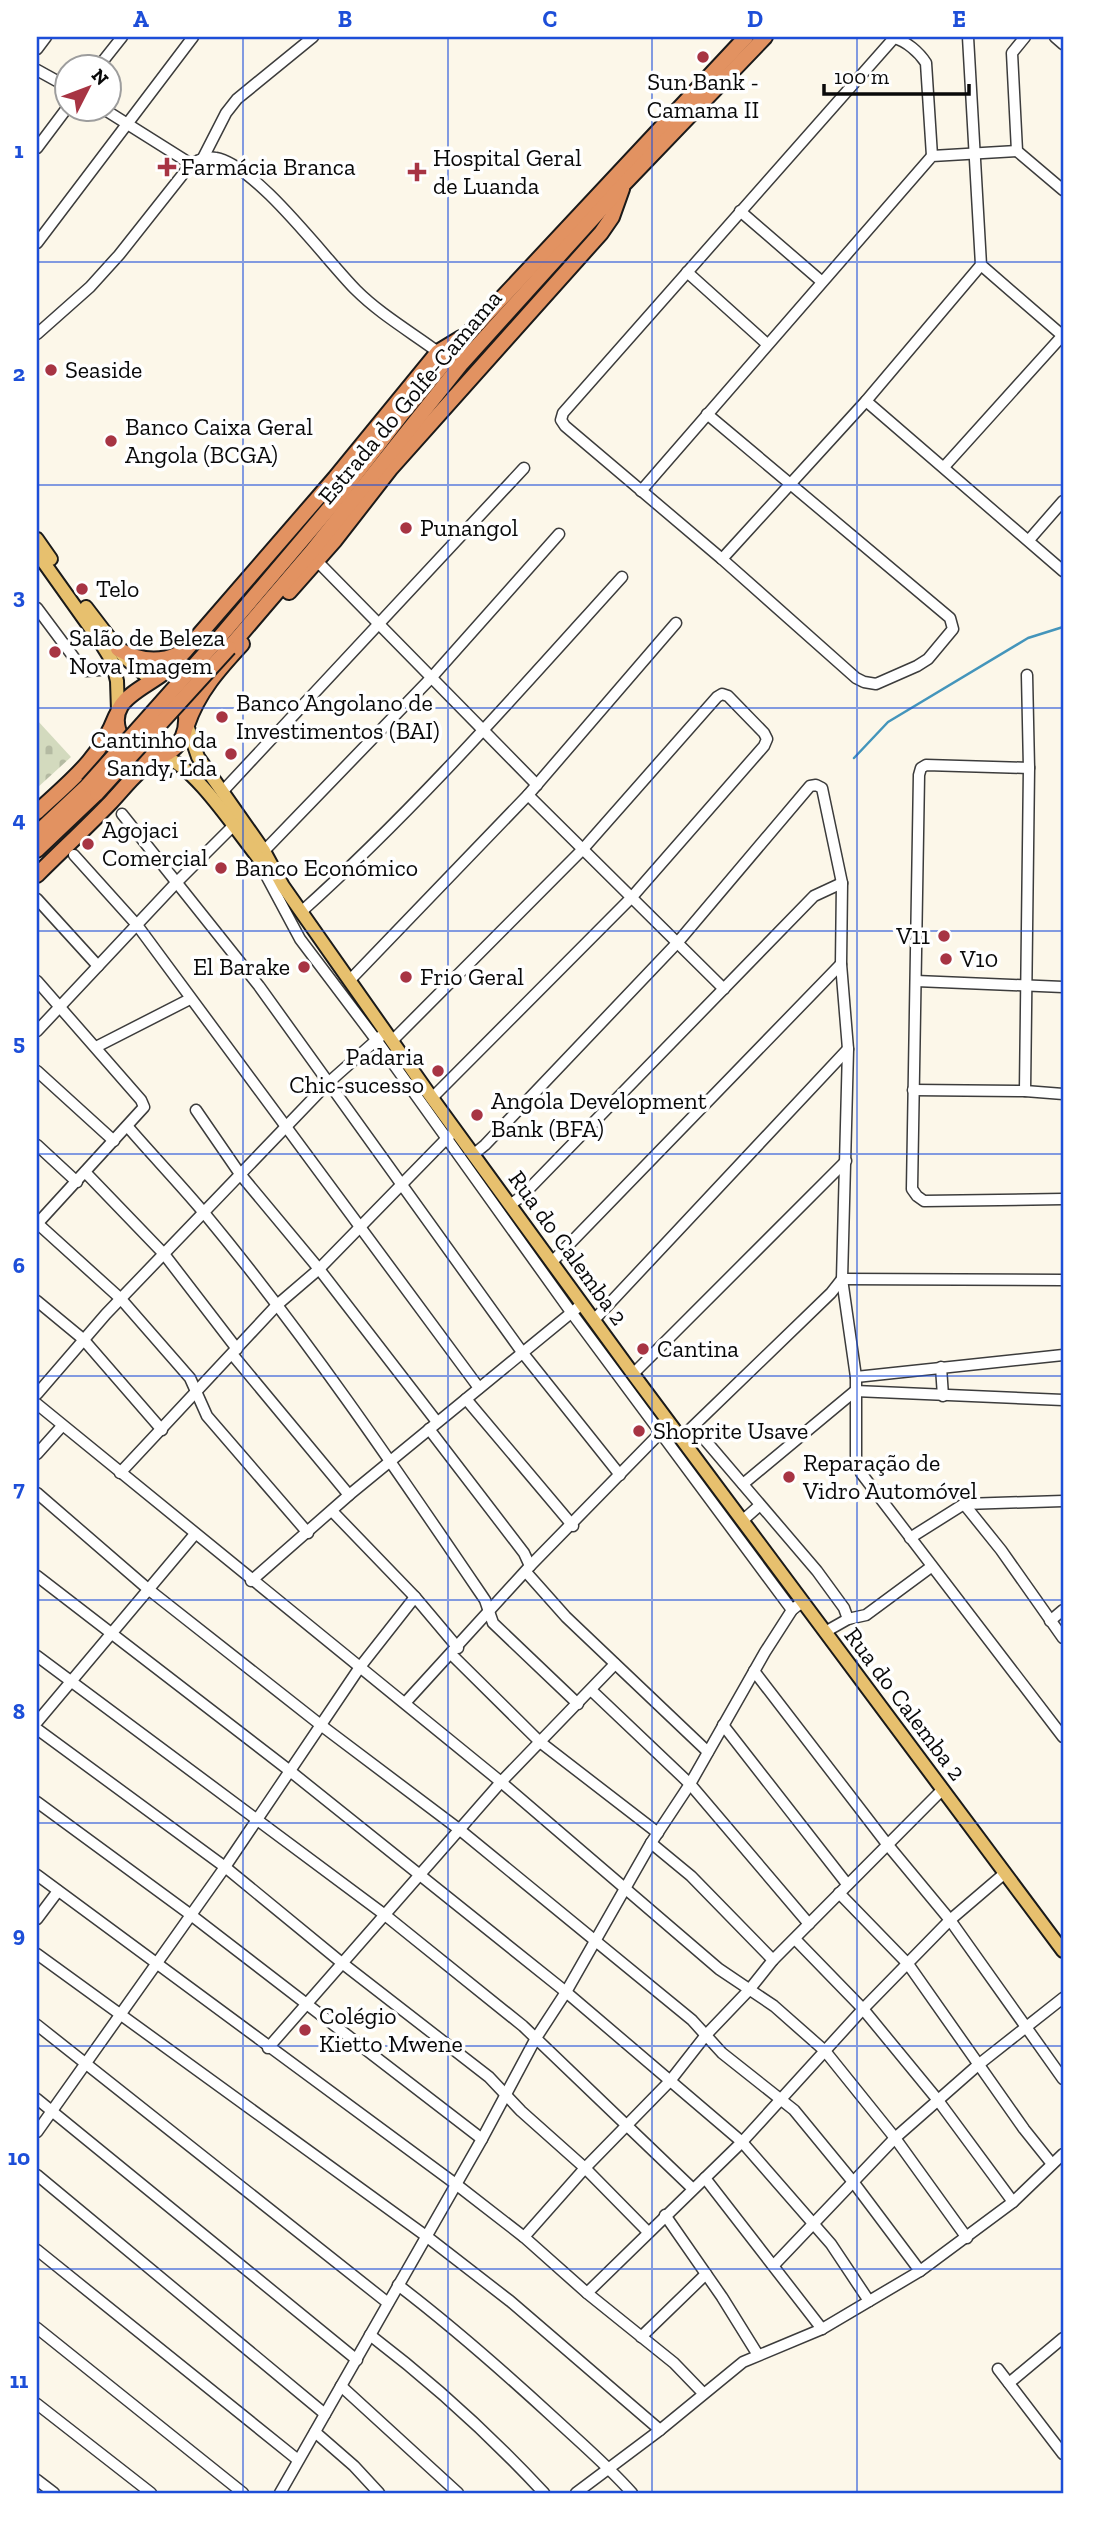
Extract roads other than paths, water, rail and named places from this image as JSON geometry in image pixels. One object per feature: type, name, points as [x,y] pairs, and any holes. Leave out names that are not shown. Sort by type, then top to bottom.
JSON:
[{"type":"highway","name":"Estrada do Golfe-Camama","points":[[224,643],[402,414],[471,331],[746,37]]},
{"type":"highway","name":"Estrada do Golfe-Camama","points":[[92,789],[224,643],[312,551],[462,363],[622,186],[765,37]]},
{"type":"highway","points":[[37,874],[135,775],[180,743],[193,706],[204,688],[317,561],[391,468],[601,233],[619,202],[622,186]]},
{"type":"highway","points":[[37,812],[91,762],[128,696],[165,671],[186,650],[335,478],[434,349],[471,331]]},
{"type":"highway","points":[[118,649],[131,656],[152,661],[164,660],[186,650]]},
{"type":"highway","points":[[151,680],[169,691]]},
{"type":"highway","points":[[181,703],[186,712],[187,725]]},
{"type":"highway","points":[[118,711],[117,726],[123,741]]},
{"type":"highway","points":[[135,753],[151,757],[163,756]]},
{"type":"highway","points":[[37,833],[92,789]]},
{"type":"highway","points":[[37,850],[92,789]]},
{"type":"main road","points":[[37,539],[118,649],[133,666],[151,680]]},
{"type":"main road","points":[[37,553],[99,640],[114,669],[118,711]]},
{"type":"main road","points":[[187,725],[198,757],[260,853]]},
{"type":"main road","points":[[163,756],[183,766],[201,784],[233,826],[260,853]]},
{"type":"main road","name":"Rua do Calemba 2","points":[[260,853],[390,1035],[432,1098],[451,1134],[474,1154],[743,1521],[797,1606],[825,1632],[1063,1951]]},
{"type":"street","points":[[37,49],[46,37]]},
{"type":"street","points":[[110,52],[122,37]]},
{"type":"street","points":[[37,243],[193,37]]},
{"type":"street","points":[[203,158],[226,113],[237,99],[313,37]]},
{"type":"street","points":[[722,559],[866,401],[981,265],[968,37]]},
{"type":"street","points":[[1017,151],[1012,53],[1024,37]]},
{"type":"street","points":[[1055,37],[1063,44]]},
{"type":"street","points":[[707,414],[950,618],[953,629],[929,659],[876,684],[856,678],[561,420],[564,413],[740,211],[894,38],[902,40],[926,63],[932,156]]},
{"type":"street","points":[[37,148],[56,122]]},
{"type":"street","points":[[122,122],[191,164]]},
{"type":"street","points":[[641,491],[932,156],[1017,151],[1063,190]]},
{"type":"street","points":[[37,334],[90,287],[119,255],[191,164],[203,158],[216,158],[229,163],[255,182],[368,302],[434,349]]},
{"type":"street","points":[[740,211],[821,281]]},
{"type":"street","points":[[944,467],[1063,335],[981,265]]},
{"type":"street","points":[[687,272],[767,344]]},
{"type":"street","points":[[866,401],[1063,571]]},
{"type":"street","points":[[222,792],[524,468]]},
{"type":"street","points":[[1029,540],[1063,501]]},
{"type":"street","points":[[280,2493],[457,2185],[536,2038],[566,1992],[651,1843],[690,1784],[754,1671],[797,1606],[660,1433],[571,1312],[451,1134],[376,1041],[300,939],[260,853],[432,677],[559,534]]},
{"type":"street","points":[[317,561],[537,785]]},
{"type":"street","points":[[301,912],[356,862],[484,730],[622,577]]},
{"type":"street","points":[[37,608],[80,667],[86,671],[114,669]]},
{"type":"street","points":[[350,980],[528,795],[676,623]]},
{"type":"street","points":[[1025,1091],[1029,768],[1027,675]]},
{"type":"street","points":[[37,1394],[83,1339],[328,1083],[376,1041],[390,1035],[583,849],[717,697],[722,694],[728,696],[764,733],[767,739],[764,746],[632,897],[432,1098]]},
{"type":"street","points":[[1029,768],[926,765],[921,768],[919,775],[912,1189],[916,1196],[924,1201],[1063,1199]]},
{"type":"street","points":[[474,1154],[678,942],[810,786],[816,785],[822,789],[842,883],[841,964],[848,1049],[842,1279],[856,1377],[856,1458],[860,1473],[1063,1737]]},
{"type":"street","points":[[528,795],[724,989]]},
{"type":"street","points":[[122,814],[259,986],[523,1352],[620,1475]]},
{"type":"street","points":[[37,1031],[233,826]]},
{"type":"street","points":[[74,855],[137,925],[479,1388]]},
{"type":"street","points":[[510,1205],[522,1196],[814,896],[842,883]]},
{"type":"street","points":[[37,899],[98,965]]},
{"type":"street","points":[[552,1262],[563,1254],[841,964]]},
{"type":"street","points":[[37,981],[96,1047],[144,1107],[37,1223],[121,1299],[190,1378],[207,1416],[308,1533]]},
{"type":"street","points":[[916,981],[1063,987]]},
{"type":"street","points":[[96,1047],[190,999]]},
{"type":"street","points":[[594,1320],[848,1049]]},
{"type":"street","points":[[37,1071],[114,1141]]},
{"type":"street","points":[[914,1090],[1063,1094]]},
{"type":"street","points":[[196,1110],[240,1174],[319,1269],[433,1425],[524,1553],[528,1569],[566,1618],[708,1752]]},
{"type":"street","points":[[128,1127],[204,1213],[277,1305],[391,1461],[485,1600],[493,1623],[578,1704]]},
{"type":"street","points":[[120,1473],[277,1305],[319,1269],[451,1134]]},
{"type":"street","points":[[37,1145],[77,1182]]},
{"type":"street","points":[[633,1374],[846,1161]]},
{"type":"street","points":[[85,1172],[164,1254],[235,1351],[349,1495]]},
{"type":"street","points":[[842,1279],[1063,1280]]},
{"type":"street","points":[[681,1438],[831,1293],[842,1279]]},
{"type":"street","points":[[37,1301],[83,1339],[162,1430]]},
{"type":"street","points":[[251,1581],[349,1495],[582,1304]]},
{"type":"street","points":[[856,1377],[1063,1355]]},
{"type":"street","points":[[941,1367],[943,1396]]},
{"type":"street","points":[[743,1484],[855,1391],[1063,1399]]},
{"type":"street","points":[[466,1399],[572,1526]]},
{"type":"street","points":[[37,1404],[251,1581],[405,1703],[719,1969],[774,2006],[825,2051],[895,2138],[967,2238]]},
{"type":"street","points":[[405,1703],[455,1651],[489,1610],[670,1423]]},
{"type":"street","points":[[37,1454],[62,1426]]},
{"type":"street","points":[[694,1427],[817,1572],[844,1608],[848,1619]]},
{"type":"street","points":[[37,1493],[148,1589],[460,1830],[692,2020],[722,2053],[794,2110],[854,2183],[920,2271]]},
{"type":"street","points":[[910,1538],[964,1504],[1063,1501]]},
{"type":"street","points":[[964,1504],[1001,1550],[1063,1638]]},
{"type":"street","points":[[743,1521],[760,1505]]},
{"type":"street","points":[[332,1511],[415,1597],[455,1651],[540,1742],[658,1833]]},
{"type":"street","points":[[37,1723],[195,1534]]},
{"type":"street","points":[[825,1632],[848,1619],[866,1615],[931,1567]]},
{"type":"street","points":[[37,1576],[290,1771],[566,1992],[741,2141],[831,2244],[869,2301]]},
{"type":"street","points":[[37,2132],[225,1867],[360,1667],[415,1597]]},
{"type":"street","points":[[1050,1620],[1063,1610]]},
{"type":"street","points":[[37,1656],[385,1915],[536,2038],[693,2189]]},
{"type":"street","points":[[268,2048],[501,1783],[615,1664]]},
{"type":"street","points":[[754,1671],[887,1844],[950,1920],[1063,2079]]},
{"type":"street","points":[[591,1690],[690,1784],[808,1924]]},
{"type":"street","points":[[723,1725],[847,1884]]},
{"type":"street","points":[[37,1729],[225,1867],[342,1964],[489,2077],[648,2232]]},
{"type":"street","points":[[524,2237],[585,2168],[670,2081],[706,2035],[773,1960],[943,1789]]},
{"type":"street","points":[[37,1802],[191,1915],[482,2139]]},
{"type":"street","points":[[651,1843],[691,1876],[773,1960]]},
{"type":"street","points":[[587,2293],[705,2178],[950,1920],[1005,1872]]},
{"type":"street","points":[[37,1875],[524,2237],[587,2293],[674,2363],[703,2393]]},
{"type":"street","points":[[37,1919],[58,1891]]},
{"type":"street","points":[[839,1893],[908,1964],[1024,2129],[1052,2164]]},
{"type":"street","points":[[794,1939],[863,2009],[937,2099],[1013,2202]]},
{"type":"street","points":[[37,1954],[426,2236],[510,2301],[660,2430]]},
{"type":"street","points":[[774,2265],[895,2138],[937,2099],[1063,1998]]},
{"type":"street","points":[[37,2025],[86,2061],[388,2303]]},
{"type":"street","points":[[37,2099],[357,2360]]},
{"type":"street","points":[[576,2493],[660,2430],[743,2362],[822,2329],[920,2271],[1013,2202],[1063,2154]]},
{"type":"street","points":[[37,2175],[325,2414]]},
{"type":"street","points":[[705,2178],[822,2329]]},
{"type":"street","points":[[665,2215],[758,2355]]},
{"type":"street","points":[[37,2250],[298,2460]]},
{"type":"street","points":[[641,2337],[706,2274]]},
{"type":"street","points":[[398,2285],[453,2329],[610,2468],[632,2493]]},
{"type":"street","points":[[37,2328],[243,2493]]},
{"type":"street","points":[[370,2335],[422,2374],[544,2493]]},
{"type":"street","points":[[1009,2383],[1063,2338]]},
{"type":"street","points":[[998,2369],[1063,2454]]},
{"type":"street","points":[[341,2386],[458,2493]]},
{"type":"street","points":[[37,2404],[151,2493]]},
{"type":"street","points":[[315,2432],[354,2466],[379,2493]]},
{"type":"street","points":[[37,2480],[54,2493]]},
{"type":"waterway","points":[[854,758],[888,722],[1028,638],[1063,627]]},
{"type":"place","name":"Sun Bank - Camama II","points":[[703,57]]},
{"type":"place","name":"Farmácia Branca","points":[[167,167]]},
{"type":"place","name":"Hospital Geral de Luanda","points":[[417,172]]},
{"type":"place","name":"Seaside","points":[[51,370]]},
{"type":"place","name":"Banco Caixa Geral Angola (BCGA)","points":[[111,441]]},
{"type":"place","name":"Punangol","points":[[406,528]]},
{"type":"place","name":"Telo","points":[[82,589]]},
{"type":"place","name":"Salão de Beleza Nova Imagem","points":[[55,652]]},
{"type":"place","name":"Banco Angolano de Investimentos (BAI)","points":[[222,717]]},
{"type":"place","name":"Cantinho da Sandy, Lda","points":[[231,754]]},
{"type":"place","name":"Agojaci Comercial","points":[[88,844]]},
{"type":"place","name":"Banco Económico","points":[[221,868]]},
{"type":"place","name":"V11","points":[[944,936]]},
{"type":"place","name":"V10","points":[[946,959]]},
{"type":"place","name":"El Barake","points":[[304,967]]},
{"type":"place","name":"Frio Geral","points":[[406,977]]},
{"type":"place","name":"Padaria Chic-sucesso","points":[[438,1071]]},
{"type":"place","name":"Angola Development Bank (BFA)","points":[[477,1115]]},
{"type":"place","name":"Cantina","points":[[643,1349]]},
{"type":"place","name":"Shoprite Usave","points":[[639,1431]]},
{"type":"place","name":"Reparação de Vidro Automóvel","points":[[789,1477]]},
{"type":"place","name":"Colégio Kietto Mwene","points":[[305,2030]]}]
